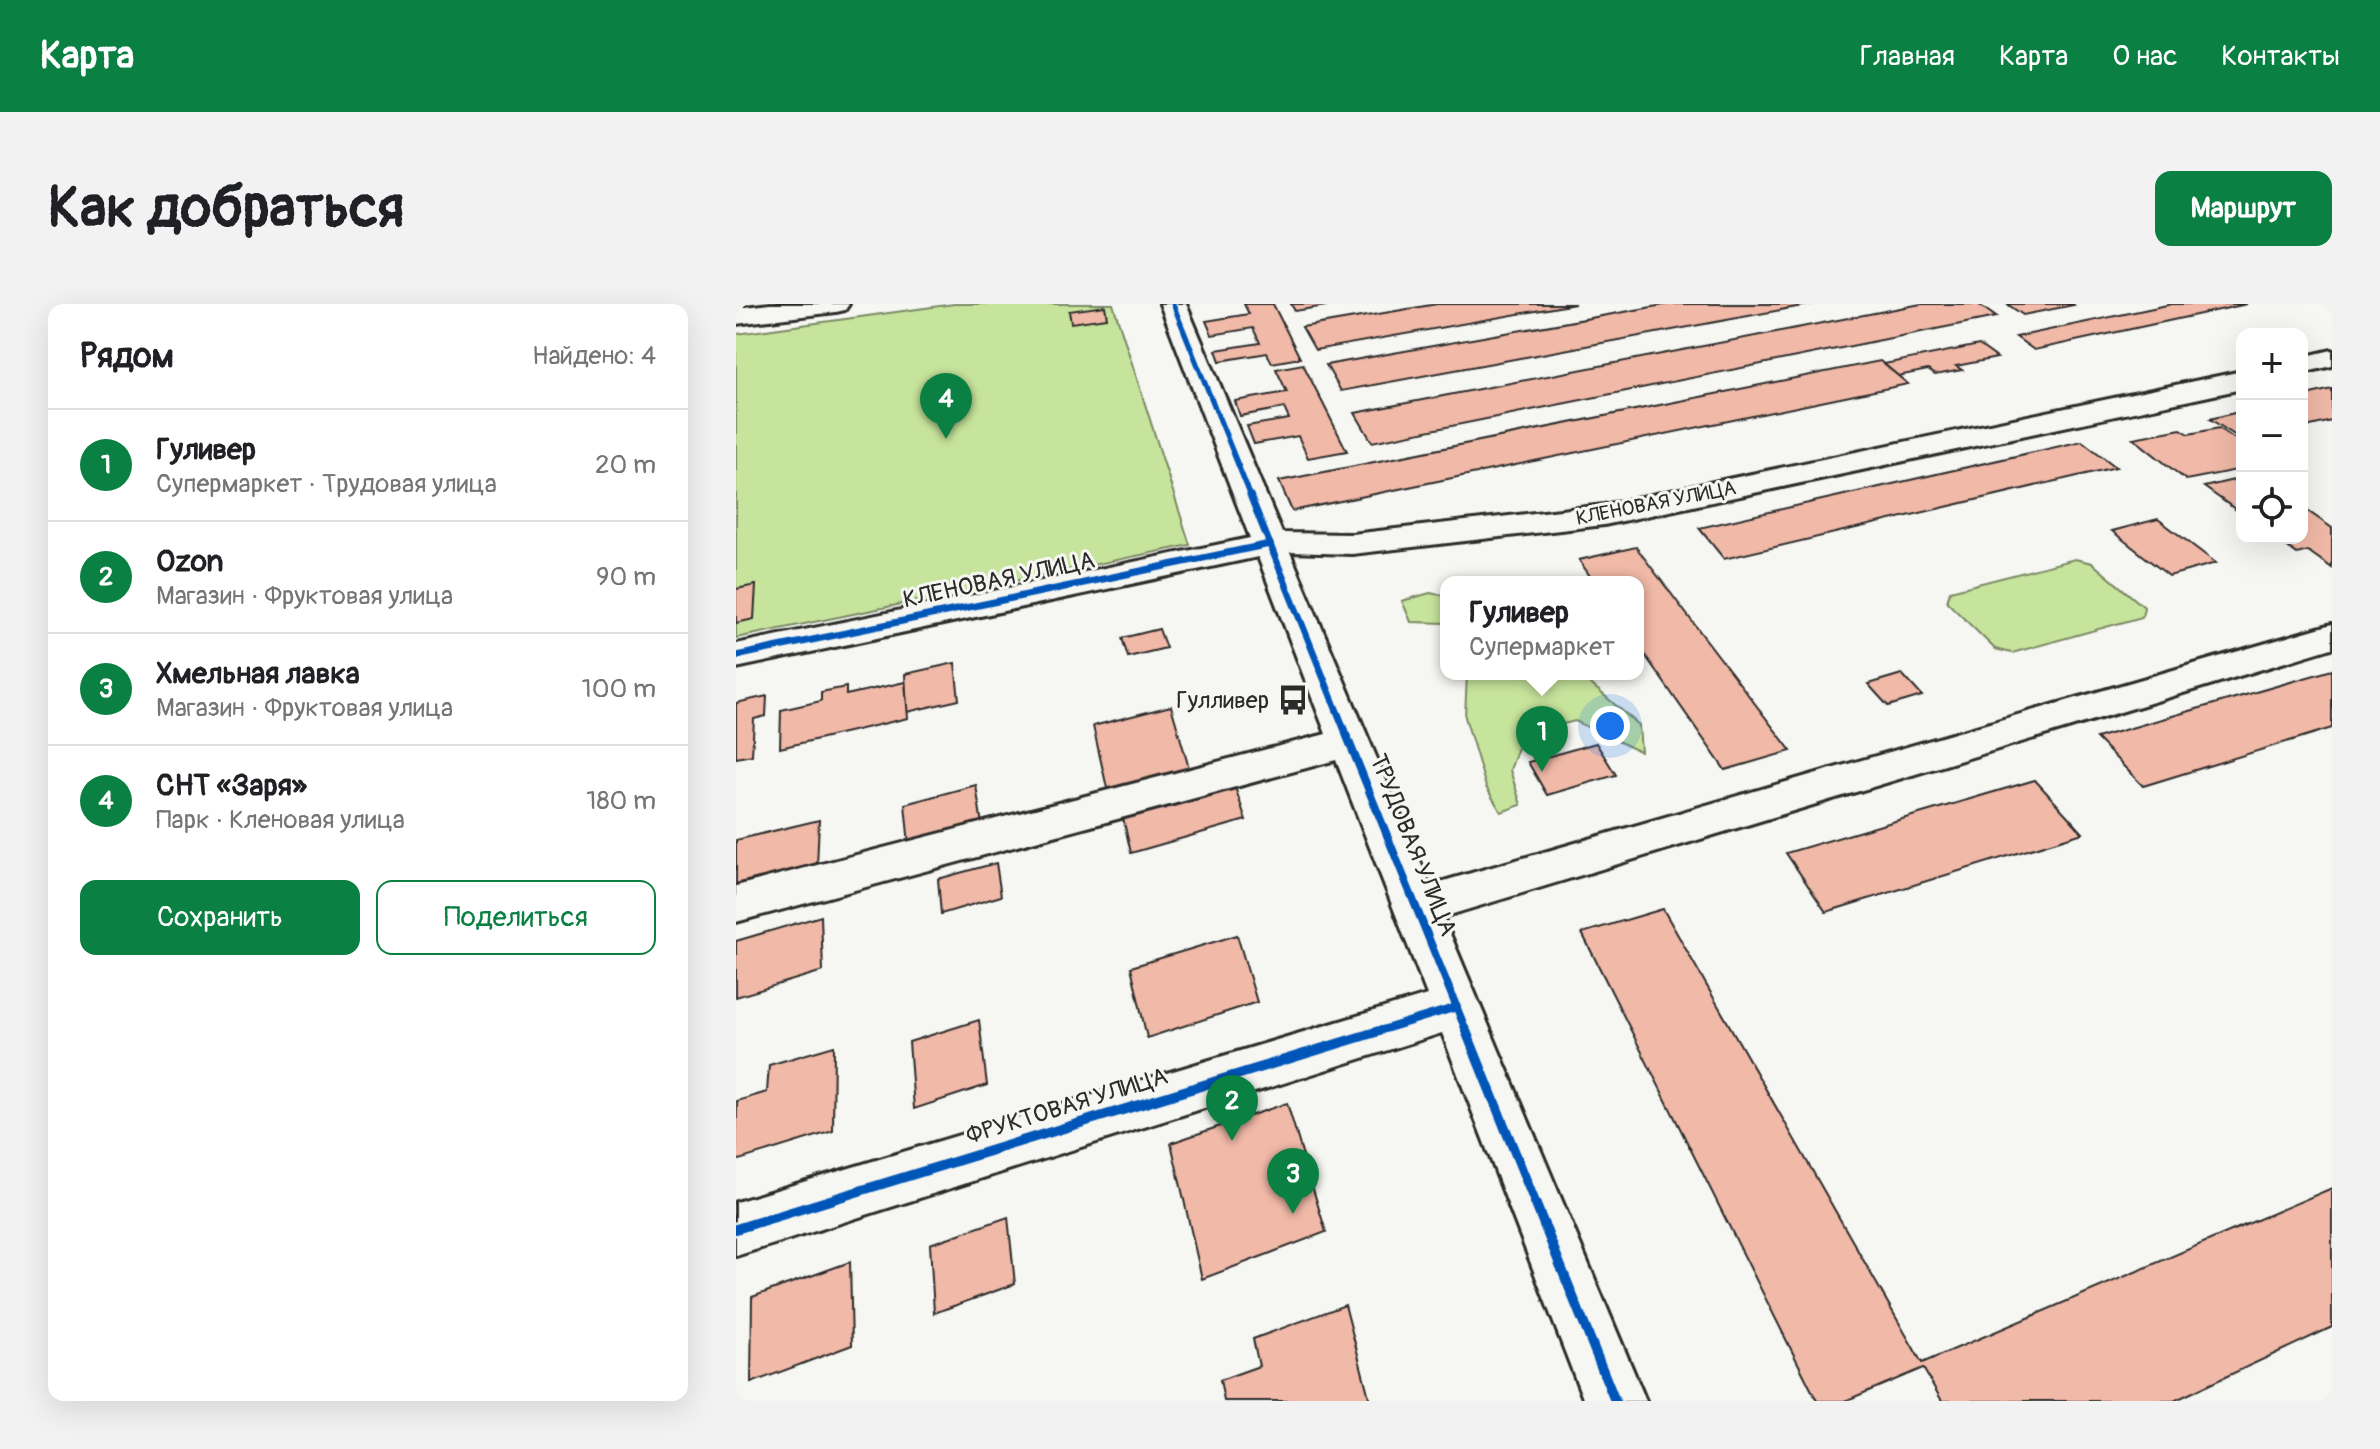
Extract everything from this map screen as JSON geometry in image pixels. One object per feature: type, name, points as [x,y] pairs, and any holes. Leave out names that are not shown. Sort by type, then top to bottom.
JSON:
[{"type":"street","points":[[736,316],[836,304]]},
{"type":"street","name":"ТРУДОВАЯ УЛИЦА","points":[[1173,304],[1615,1401]]},
{"type":"street","points":[[2308,364],[2332,358]]},
{"type":"street","name":"КЛЕНОВАЯ УЛИЦА","points":[[736,656],[1270,544],[1301,541],[1352,544],[1604,515],[2236,381]]},
{"type":"street","points":[[1416,907],[2332,636]]},
{"type":"street","points":[[736,904],[1350,742]]},
{"type":"street","name":"ФРУКТОВАЯ УЛИЦА","points":[[736,1229],[1457,1007]]},
{"type":"green space","points":[[954,304],[1113,304],[1190,545],[736,638],[736,334]]},
{"type":"green space","points":[[2075,559],[2092,563],[2144,607],[2142,617],[2012,653],[1995,649],[1947,602],[1950,591]]},
{"type":"green space","points":[[1430,593],[1440,595],[1440,623],[1411,622],[1402,601]]},
{"type":"green space","points":[[1467,680],[1586,680],[1639,725],[1641,752],[1575,721],[1523,734],[1510,770],[1521,805],[1501,812],[1486,787],[1465,717]]},
{"type":"building","points":[[1244,304],[1273,304],[1300,358],[1272,363],[1267,353],[1220,361],[1216,350],[1260,343],[1253,328],[1212,335],[1206,321],[1249,314]]},
{"type":"building","points":[[1291,304],[1338,304],[1295,311]]},
{"type":"building","points":[[1437,304],[1575,304],[1315,350],[1302,327]]},
{"type":"building","points":[[1669,304],[1813,304],[1341,391],[1326,365]]},
{"type":"building","points":[[1921,304],[1978,304],[1996,317],[1372,442],[1355,413]]},
{"type":"building","points":[[2007,304],[2073,304],[2074,305],[2023,315]]},
{"type":"building","points":[[2172,304],[2247,304],[2034,350],[2016,337]]},
{"type":"building","points":[[1105,306],[1107,318],[1071,323],[1069,311]]},
{"type":"building","points":[[1979,345],[1997,358],[1956,366],[1962,370],[1935,375],[1928,370],[1898,376],[1884,364]]},
{"type":"building","points":[[1880,361],[1908,384],[1292,511],[1279,481]]},
{"type":"building","points":[[1303,364],[1347,451],[1308,458],[1298,436],[1254,444],[1247,426],[1289,419],[1284,408],[1240,416],[1235,401],[1287,392],[1276,369]]},
{"type":"building","points":[[2332,389],[2332,421],[2308,427],[2308,395]]},
{"type":"building","points":[[2236,412],[2236,436],[2210,419]]},
{"type":"building","points":[[2219,428],[2236,440],[2236,470],[2186,480],[2133,438],[2181,429],[2189,434]]},
{"type":"building","points":[[2082,441],[2116,467],[1724,559],[1699,528]]},
{"type":"building","points":[[2236,479],[2236,510],[2204,487]]},
{"type":"building","points":[[2308,511],[2332,528],[2332,568],[2308,551],[2297,554],[2283,544],[2308,544]]},
{"type":"building","points":[[2158,519],[2216,563],[2169,576],[2112,531]]},
{"type":"building","points":[[1636,547],[1791,751],[1725,770],[1644,654],[1644,576],[1590,576],[1579,560]]},
{"type":"building","points":[[756,585],[754,619],[736,623],[736,589]]},
{"type":"building","points":[[1159,629],[1166,648],[1128,657],[1122,638]]},
{"type":"building","points":[[955,663],[959,700],[907,712],[905,674]]},
{"type":"building","points":[[2332,670],[2332,728],[2143,786],[2096,738]]},
{"type":"building","points":[[1902,674],[1922,696],[1888,706],[1868,684]]},
{"type":"building","points":[[905,682],[908,718],[780,748],[781,710],[821,701],[821,692],[846,687],[846,695]]},
{"type":"building","points":[[767,696],[766,716],[754,719],[752,755],[736,758],[736,703]]},
{"type":"building","points":[[1171,706],[1191,775],[1109,797],[1093,726]]},
{"type":"building","points":[[1596,743],[1616,775],[1547,795],[1528,762]]},
{"type":"building","points":[[2035,780],[2083,833],[1826,912],[1786,853]]},
{"type":"building","points":[[976,785],[982,825],[909,845],[905,804]]},
{"type":"building","points":[[1235,787],[1246,820],[1131,853],[1123,818]]},
{"type":"building","points":[[819,820],[817,867],[736,886],[736,840]]},
{"type":"building","points":[[996,863],[1001,896],[941,914],[938,879]]},
{"type":"building","points":[[1663,909],[1922,1363],[2332,1188],[2332,1327],[2174,1401],[1942,1401],[1923,1368],[1845,1401],[1817,1401],[1582,933]]},
{"type":"building","points":[[821,916],[823,971],[736,997],[736,941]]},
{"type":"building","points":[[1237,935],[1257,1002],[1147,1038],[1131,967]]},
{"type":"building","points":[[979,1020],[987,1085],[914,1109],[909,1042]]},
{"type":"building","points":[[834,1046],[833,1131],[736,1161],[737,1101],[767,1092],[769,1065]]},
{"type":"building","points":[[1287,1103],[1326,1232],[1202,1279],[1171,1143]]},
{"type":"building","points":[[1008,1217],[1015,1284],[934,1313],[930,1244]]},
{"type":"building","points":[[850,1262],[852,1345],[751,1383],[752,1297]]},
{"type":"building","points":[[1345,1305],[1370,1401],[1224,1401],[1220,1380],[1259,1366],[1253,1339]]},
{"type":"cycle path","points":[[1173,304],[1615,1401]]},
{"type":"cycle path","points":[[736,656],[1270,544]]},
{"type":"cycle path","points":[[736,1229],[1457,1007]]},
{"type":"place","name":"СНТ «Заря»","points":[[946,439]]},
{"type":"place","name":"Гулливер","points":[[1293,700]]},
{"type":"place","name":"Гуливер","points":[[1542,772]]},
{"type":"place","name":"Ozon","points":[[1232,1141]]},
{"type":"place","name":"Хмельная лавка","points":[[1293,1214]]}]
